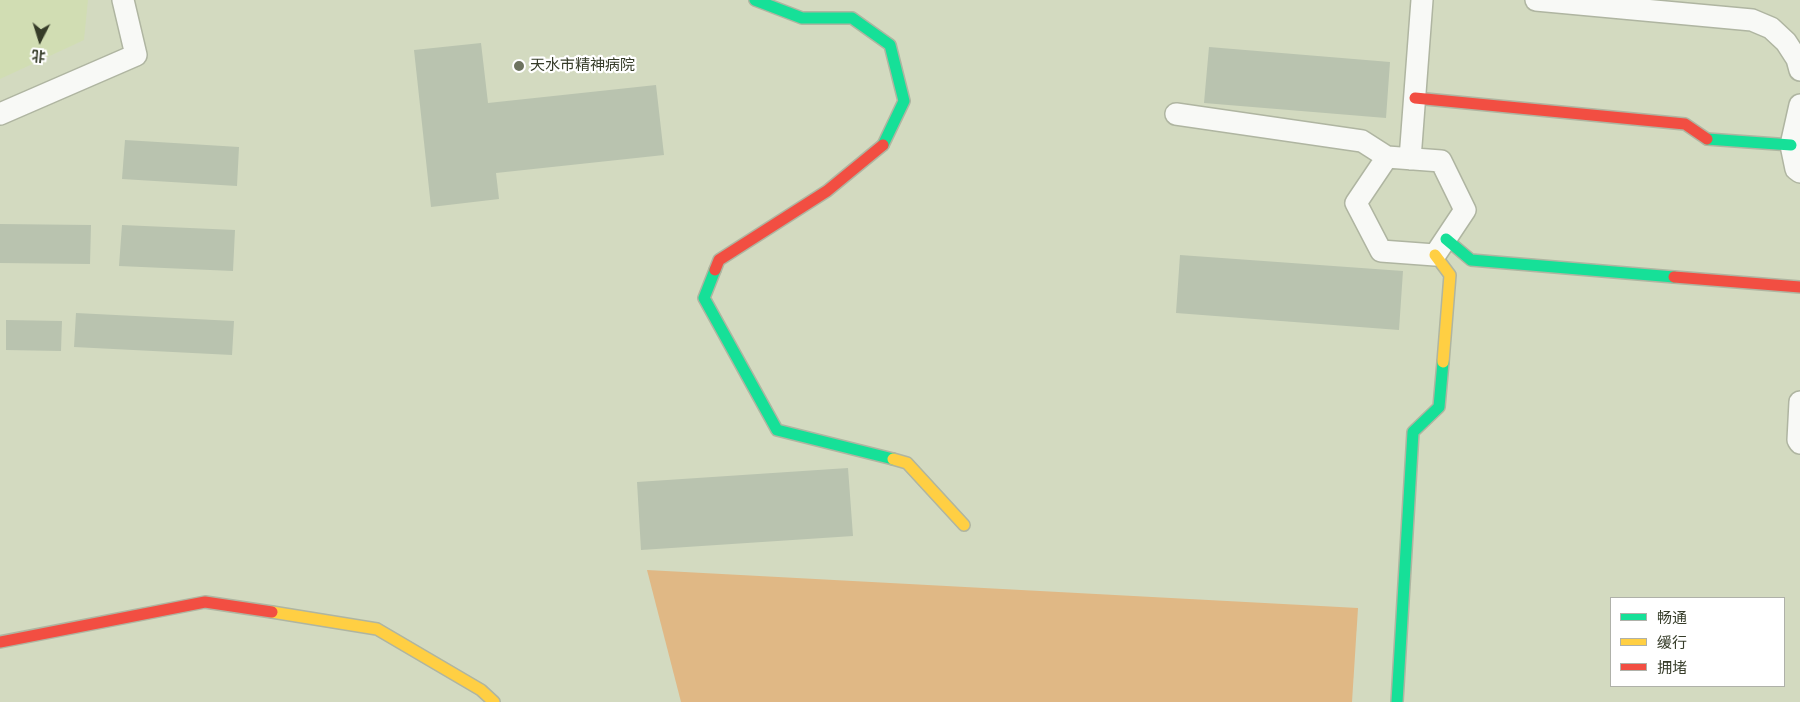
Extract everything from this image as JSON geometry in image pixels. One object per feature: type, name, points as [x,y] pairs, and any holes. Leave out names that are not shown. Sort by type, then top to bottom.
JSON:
[{"type":"street","points":[[0,114],[136,55],[123,0]]},
{"type":"street","points":[[755,0],[802,18],[852,18],[890,46],[904,101],[883,146],[827,191],[719,260],[704,298],[777,430],[907,463],[964,525]]},
{"type":"street","points":[[1410,159],[1422,0]]},
{"type":"street","points":[[1536,0],[1752,20],[1771,28],[1786,42],[1797,59],[1800,70]]},
{"type":"street","points":[[1415,98],[1685,124],[1710,141],[1792,145]]},
{"type":"street","points":[[1800,105],[1792,145],[1796,169],[1800,172]]},
{"type":"street","points":[[1176,114],[1362,141],[1387,157],[1441,161],[1466,210],[1441,247]]},
{"type":"street","points":[[1387,157],[1356,203],[1381,251],[1441,247],[1470,260],[1800,287]]},
{"type":"street","points":[[1397,702],[1413,432],[1439,407],[1450,275],[1441,247]]},
{"type":"street","points":[[1800,402],[1798,440],[1800,443]]},
{"type":"street","points":[[0,642],[205,602],[377,629],[481,690],[494,702]]},
{"type":"shaded area","points":[[0,0],[88,0],[84,40],[0,79]]},
{"type":"shaded area","points":[[647,570],[1358,608],[1352,702],[681,702]]},
{"type":"building","points":[[481,43],[488,103],[656,85],[664,155],[496,173],[499,199],[431,207],[414,50]]},
{"type":"building","points":[[1209,47],[1390,62],[1386,118],[1204,103]]},
{"type":"building","points":[[125,140],[239,147],[237,186],[122,179]]},
{"type":"building","points":[[0,224],[91,225],[90,264],[0,263]]},
{"type":"building","points":[[122,225],[235,230],[233,271],[119,266]]},
{"type":"building","points":[[1180,255],[1403,271],[1399,330],[1176,313]]},
{"type":"building","points":[[76,313],[234,321],[232,355],[74,347]]},
{"type":"building","points":[[6,320],[62,321],[61,351],[6,350]]},
{"type":"building","points":[[848,468],[853,536],[641,550],[637,482]]},
{"type":"traffic: fast","points":[[755,0],[802,18],[852,18],[890,45],[904,101],[883,145]]},
{"type":"traffic: fast","points":[[1707,139],[1791,145]]},
{"type":"traffic: fast","points":[[1446,239],[1471,260],[1674,277]]},
{"type":"traffic: fast","points":[[715,270],[704,298],[777,430],[893,459]]},
{"type":"traffic: fast","points":[[1397,702],[1413,432],[1439,407],[1443,362]]},
{"type":"traffic: slow","points":[[1435,255],[1450,275],[1443,362]]},
{"type":"traffic: slow","points":[[893,459],[907,463],[964,525]]},
{"type":"traffic: slow","points":[[272,612],[377,629],[481,690],[494,702]]},
{"type":"traffic: jam","points":[[1415,98],[1685,124],[1707,139]]},
{"type":"traffic: jam","points":[[715,270],[719,260],[827,191],[883,145]]},
{"type":"traffic: jam","points":[[1674,277],[1800,287]]},
{"type":"traffic: jam","points":[[0,642],[205,602],[272,612]]},
{"type":"place","name":"天水市精神病院","points":[[519,66]]}]
